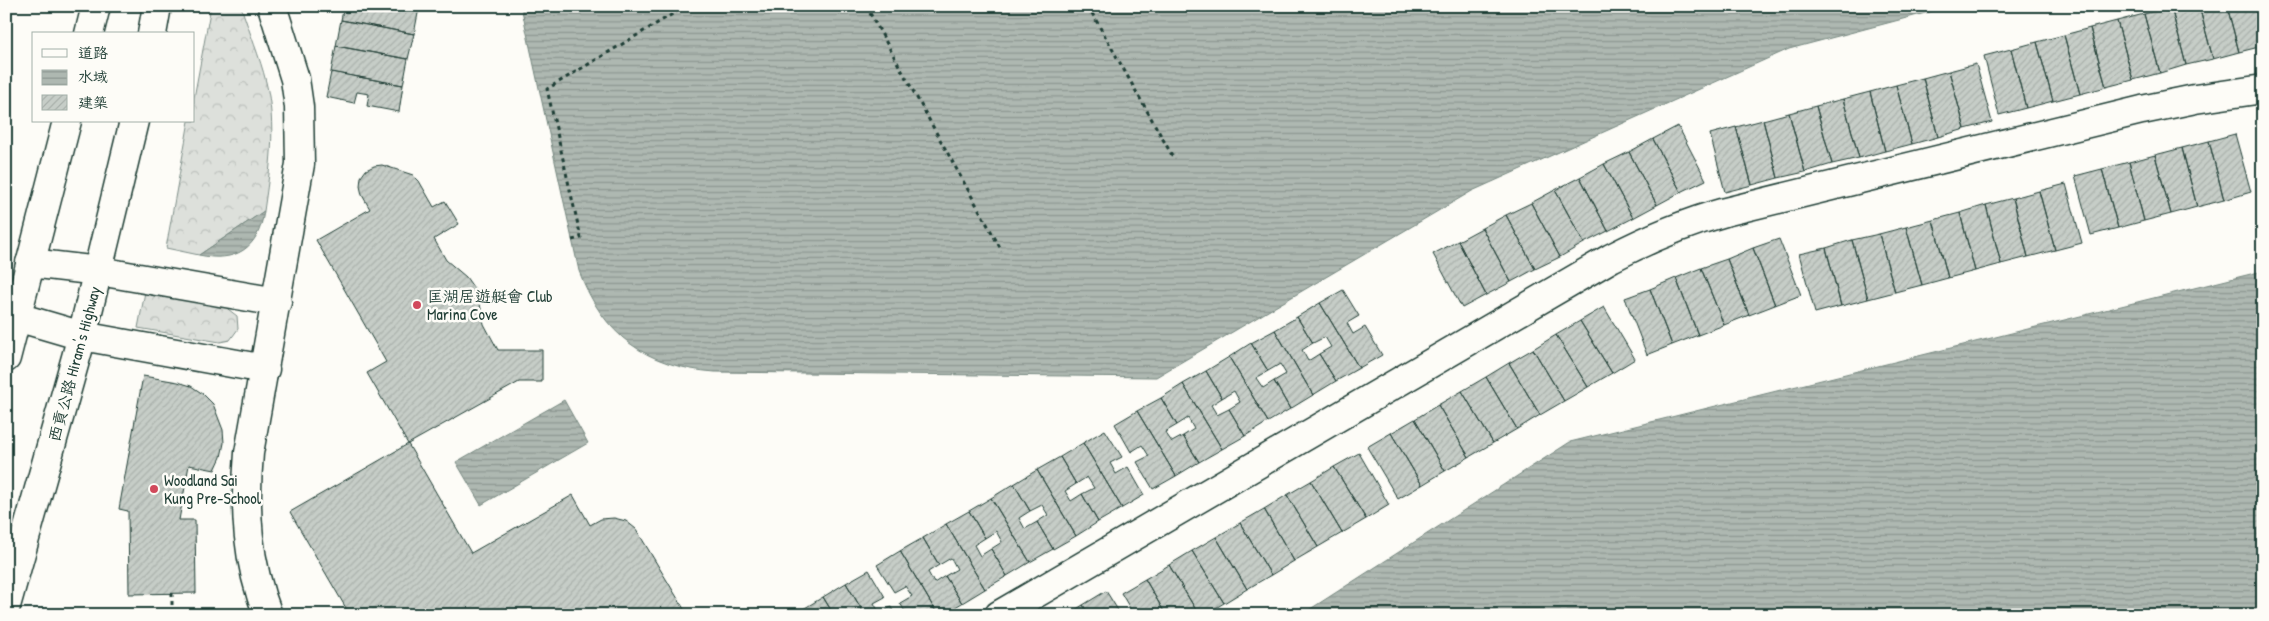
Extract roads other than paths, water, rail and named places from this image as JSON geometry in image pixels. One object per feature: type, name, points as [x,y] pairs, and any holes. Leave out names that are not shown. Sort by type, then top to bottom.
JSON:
[{"type":"main road","points":[[90,32],[96,6]]},
{"type":"main road","points":[[152,32],[157,6]]},
{"type":"main road","points":[[268,615],[253,567],[247,529],[246,491],[249,453],[296,192],[301,136],[295,79],[272,6]]},
{"type":"main road","points":[[999,615],[1611,258],[1654,236],[1725,212],[2113,118],[2195,99],[2263,89]]},
{"type":"main road","points":[[6,358],[67,122]]},
{"type":"main road","name":"西貢公路 Hiram's Highway","points":[[6,606],[82,336],[134,122]]},
{"type":"main road","points":[[30,263],[99,271],[277,302]]},
{"type":"main road","points":[[17,317],[82,336],[264,369]]},
{"type":"water","points":[[521,6],[1952,6],[1789,49],[1472,191],[1156,377],[715,372],[690,369],[648,355],[630,344],[614,330],[589,294],[579,271]]},
{"type":"water","points":[[264,211],[257,235],[251,244],[243,250],[234,255],[224,257],[199,255]]},
{"type":"water","points":[[2263,271],[2263,615],[1301,615],[1570,442]]},
{"type":"water","points":[[564,400],[588,443],[481,505],[456,462]]},
{"type":"place","name":"匡湖居遊艇會 Club Marina Cove","points":[[417,305]]},
{"type":"place","name":"Woodland Sai Kung Pre-School","points":[[154,489]]}]
